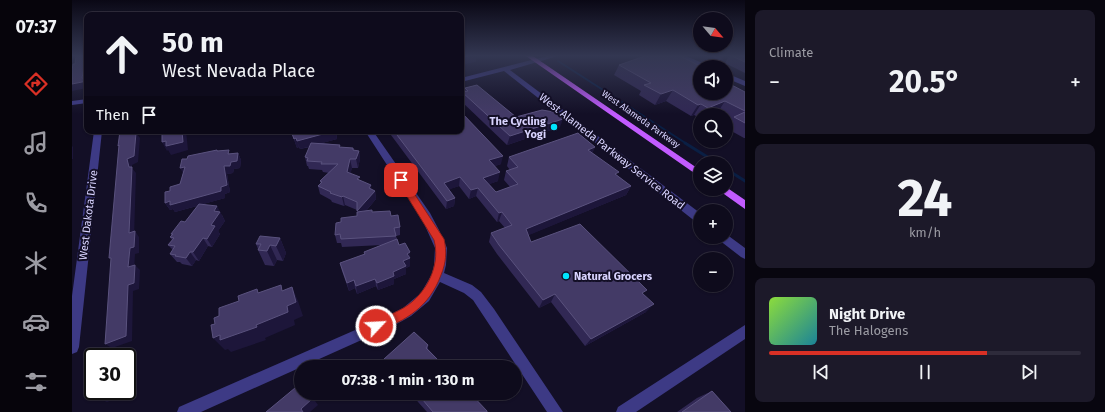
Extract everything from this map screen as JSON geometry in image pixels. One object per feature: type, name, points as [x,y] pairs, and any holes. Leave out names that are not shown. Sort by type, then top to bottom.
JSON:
[{"type":"main road","name":"West Alameda Parkway","points":[[557,75],[693,169]]},
{"type":"main road","points":[[732,196],[745,205]]},
{"type":"street","points":[[464,79],[480,75]]},
{"type":"street","name":"West Alameda Parkway Service Road","points":[[512,75],[693,214]]},
{"type":"street","points":[[733,78],[745,84]]},
{"type":"street","points":[[72,103],[84,101]]},
{"type":"street","name":"West Dakota Drive","points":[[72,347],[98,134]]},
{"type":"street","points":[[184,412],[407,312],[425,297],[437,275],[441,256],[439,239],[426,216],[371,134]]},
{"type":"street","points":[[732,244],[745,254]]},
{"type":"street","points":[[437,275],[468,289],[477,296],[556,412]]},
{"type":"street","points":[[623,412],[745,331]]},
{"type":"building","points":[[72,75],[83,75],[84,82],[72,84]]},
{"type":"building","points":[[637,75],[693,75],[693,100],[733,100],[733,86],[745,92],[745,111],[725,101],[708,108],[701,104],[698,105],[673,90],[661,94],[644,85],[651,83]]},
{"type":"building","points":[[477,85],[516,117],[542,110],[554,112],[563,119],[510,136],[464,94],[464,92],[468,91],[465,88]]},
{"type":"building","points":[[745,112],[745,123],[734,117]]},
{"type":"building","points":[[464,115],[503,156],[489,160],[500,172],[483,178],[496,192],[518,184],[506,171],[518,167],[509,157],[578,133],[595,147],[588,150],[619,172],[615,174],[631,186],[526,229],[531,242],[580,224],[647,290],[642,293],[654,304],[591,339],[555,294],[543,300],[499,245],[491,233],[512,225],[502,212],[499,213],[478,188],[471,190],[460,177],[444,183],[455,198],[447,201],[396,134],[464,134]]},
{"type":"building","points":[[120,134],[136,134],[134,156],[127,159],[129,167],[132,167],[129,233],[135,231],[134,247],[130,248],[128,267],[135,265],[134,283],[128,285],[126,336],[105,344],[111,258],[109,258],[119,145],[118,146]]},
{"type":"building","points":[[162,134],[182,134],[183,142],[166,146],[166,141],[162,142]]},
{"type":"building","points":[[292,134],[323,134],[297,141],[296,138],[294,139]]},
{"type":"building","points":[[311,143],[340,145],[339,147],[353,148],[353,150],[359,151],[356,159],[350,159],[347,172],[360,177],[357,179],[371,185],[369,188],[375,191],[357,211],[357,202],[343,196],[330,193],[331,192],[318,186],[322,182],[320,181],[338,164],[321,164],[322,162],[307,161],[308,158],[305,157]]},
{"type":"building","points":[[217,150],[229,150],[228,154],[238,153],[237,161],[231,162],[230,166],[224,166],[227,185],[221,187],[221,191],[170,205],[170,201],[165,203],[165,192],[170,191],[170,187],[180,184],[185,167],[180,168],[182,159],[187,159],[188,156]]},
{"type":"building","points":[[199,204],[217,206],[214,211],[220,212],[211,225],[215,226],[207,239],[203,238],[193,252],[190,252],[186,258],[170,254],[175,246],[168,245],[174,238],[170,237],[173,234],[171,234],[181,221],[185,222]]},
{"type":"building","points":[[372,210],[372,212],[390,211],[391,216],[398,215],[400,227],[394,228],[396,236],[341,239],[340,234],[335,235],[336,223],[341,222],[341,218],[357,216],[357,212]]},
{"type":"building","points":[[260,236],[280,238],[276,246],[270,245],[267,251],[258,250],[261,244],[256,244]]},
{"type":"building","points":[[397,239],[399,245],[405,243],[410,252],[407,254],[410,258],[403,261],[406,266],[393,272],[394,276],[377,283],[375,279],[356,286],[354,280],[347,283],[340,263],[365,254],[364,252]]},
{"type":"building","points":[[281,285],[282,291],[292,287],[296,302],[287,306],[288,312],[256,325],[257,327],[220,340],[220,335],[213,338],[211,325],[215,324],[214,318],[219,316],[219,308],[239,301],[238,296],[257,289],[258,293]]},
{"type":"building","points":[[414,332],[428,345],[426,348],[438,360],[385,360],[384,359]]},
{"type":"building","points":[[294,389],[294,400],[311,400],[301,409],[303,412],[266,412]]},
{"type":"building","points":[[712,391],[731,412],[682,412]]},
{"type":"building","points":[[423,400],[477,400],[487,411],[487,412],[433,412]]},
{"type":"waterway","points":[[580,75],[687,144]]},
{"type":"waterway","points":[[685,143],[706,156]]},
{"type":"waterway","points":[[733,173],[745,181]]},
{"type":"place","name":"The Cycling Yogi","points":[[554,127]]},
{"type":"place","name":"Natural Grocers","points":[[566,276]]},
{"type":"route","points":[[376,326],[390,321],[407,312],[425,297],[431,288],[440,265],[441,248],[439,239],[401,180]]}]
